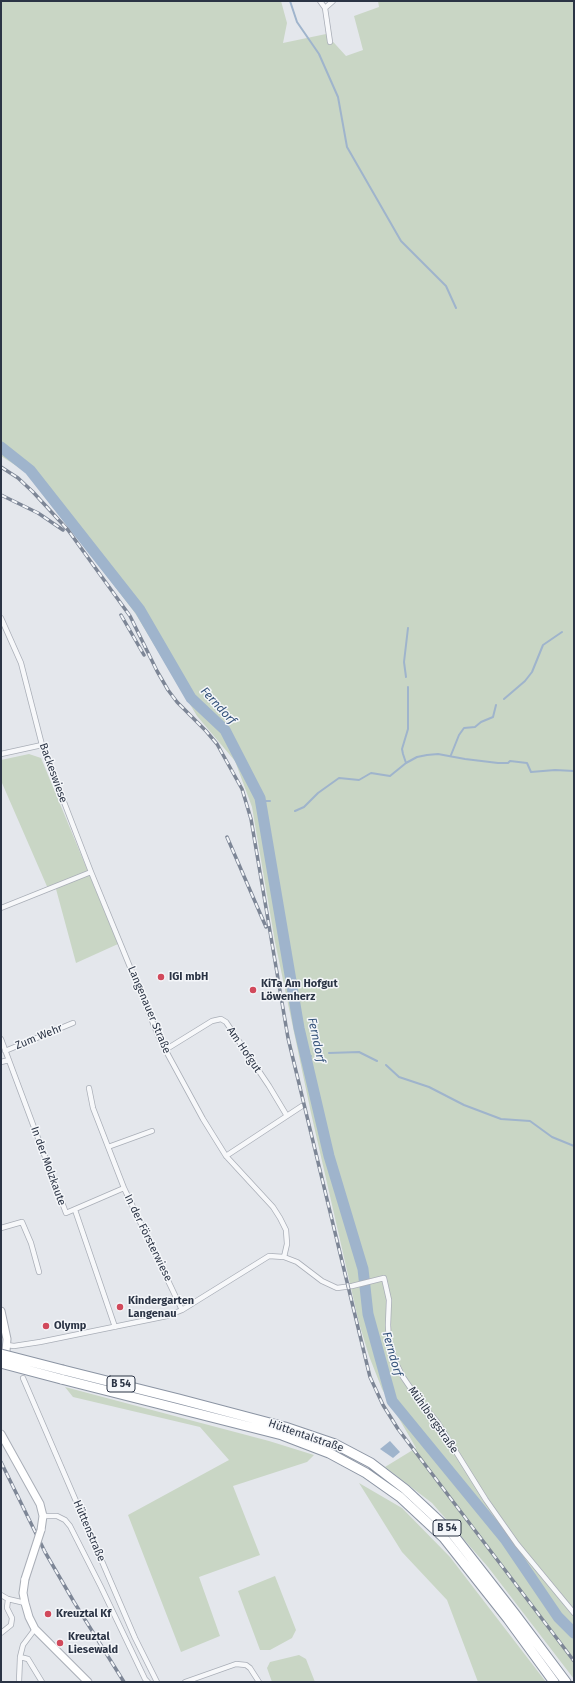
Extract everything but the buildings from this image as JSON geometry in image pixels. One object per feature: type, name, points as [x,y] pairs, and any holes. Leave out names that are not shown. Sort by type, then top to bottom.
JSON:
[{"type":"highway","name":"Hüttentalstraße","points":[[1,1354],[62,1374],[282,1435],[329,1453],[366,1473],[400,1497],[444,1538],[508,1619],[554,1682]]},
{"type":"highway","name":"Hüttentalstraße","points":[[1,1363],[179,1398],[285,1427],[335,1444],[371,1463],[405,1490],[451,1532],[566,1682]]},
{"type":"main road","points":[[1,1311],[7,1345],[1,1367]]},
{"type":"main road","points":[[1,1434],[40,1504],[43,1516],[42,1530],[25,1579],[23,1593],[29,1617],[35,1629],[88,1682]]},
{"type":"street","points":[[320,1],[325,8],[330,42]]},
{"type":"street","points":[[325,8],[333,1]]},
{"type":"street","name":"Backeswiese","points":[[1,618],[21,663],[42,745],[91,872],[114,924]]},
{"type":"street","points":[[1,754],[42,745]]},
{"type":"street","points":[[1,908],[91,872]]},
{"type":"street","name":"Langenauer Straße","points":[[114,924],[165,1050],[206,1125],[226,1156],[273,1207],[280,1218],[286,1230],[287,1237],[284,1257]]},
{"type":"street","name":"Am Hofgut","points":[[165,1050],[212,1021],[221,1019],[226,1022],[287,1116]]},
{"type":"street","name":"Zum Wehr","points":[[5,1051],[73,1023]]},
{"type":"street","name":"In der Molzkaute","points":[[1,1040],[66,1213],[74,1210],[115,1327]]},
{"type":"street","name":"Zum Wehr","points":[[1,1062],[9,1060]]},
{"type":"street","name":"In der Försterwiese","points":[[89,1088],[93,1108],[124,1188],[182,1310]]},
{"type":"street","points":[[226,1156],[302,1106]]},
{"type":"street","points":[[108,1147],[152,1130]]},
{"type":"street","name":"In der Försterwiese","points":[[74,1210],[124,1188]]},
{"type":"street","points":[[1,1228],[22,1222],[31,1243],[38,1272]]},
{"type":"street","points":[[7,1345],[14,1346],[40,1342],[167,1316],[182,1310],[269,1256],[284,1257]]},
{"type":"street","name":"Mühlbergstraße","points":[[284,1257],[297,1262],[322,1281],[337,1288],[384,1278],[389,1300],[389,1342],[396,1363],[403,1377],[418,1399],[438,1423],[476,1484],[517,1544],[574,1613]]},
{"type":"street","name":"Hüttenstraße","points":[[23,1378],[135,1638],[158,1682]]},
{"type":"street","name":"Hüttenstraße","points":[[43,1516],[57,1516],[70,1526],[145,1679],[148,1682]]},
{"type":"street","points":[[1,1595],[8,1599],[25,1603]]},
{"type":"street","points":[[1,1633],[10,1625],[12,1618],[7,1608],[8,1599]]},
{"type":"street","points":[[19,1682],[20,1657],[23,1645],[35,1629]]},
{"type":"street","points":[[20,1657],[28,1659],[42,1682]]},
{"type":"street","points":[[185,1682],[236,1664],[246,1665],[250,1668],[259,1682]]},
{"type":"green space","points":[[1,1],[281,1],[287,23],[283,43],[326,34],[346,56],[363,50],[354,16],[379,7],[378,1],[574,1],[574,1679],[488,1567],[432,1503],[385,1467],[416,1448],[382,1389],[369,1356],[359,1323],[311,1113],[275,942],[252,807],[235,761],[197,716],[135,613],[29,474],[1,456]]},
{"type":"green space","points":[[29,754],[41,758],[118,944],[76,963],[56,889],[49,891],[2,783],[1,784],[1,760]]},
{"type":"green space","points":[[65,1387],[269,1441],[314,1455],[307,1462],[233,1486],[260,1555],[199,1577],[220,1636],[181,1652],[128,1515],[229,1460],[200,1427],[73,1397]]},
{"type":"green space","points":[[359,1483],[402,1508],[450,1557],[546,1682],[478,1682],[447,1600],[402,1552]]},
{"type":"green space","points":[[275,1576],[296,1630],[292,1638],[270,1650],[260,1650],[238,1591]]},
{"type":"green space","points":[[299,1655],[306,1659],[315,1682],[272,1682],[267,1668],[270,1662]]},
{"type":"water","points":[[390,1441],[400,1452],[393,1458],[380,1449]]},
{"type":"waterway","points":[[290,1],[297,22],[319,54],[338,97],[347,147],[401,241],[446,286],[456,308]]},
{"type":"waterway","name":"Ferndorf","points":[[1,447],[30,470],[140,610],[191,698],[225,730],[260,798],[299,1028],[329,1156],[363,1269],[368,1314],[392,1401],[505,1539],[558,1617],[574,1633]]},
{"type":"waterway","points":[[406,677],[404,662],[408,628]]},
{"type":"waterway","points":[[504,699],[525,681],[532,672],[543,645],[562,632]]},
{"type":"waterway","points":[[406,763],[402,749],[408,729],[408,687]]},
{"type":"waterway","points":[[451,755],[459,735],[464,728],[475,727],[481,722],[493,717],[496,705]]},
{"type":"waterway","points":[[295,811],[304,807],[318,793],[339,778],[359,780],[371,773],[390,776],[406,763],[417,757],[427,755],[438,754],[498,763],[508,763],[510,761],[527,763],[531,772],[555,770],[574,771]]},
{"type":"waterway","points":[[261,801],[270,801]]},
{"type":"waterway","points":[[329,1053],[359,1052],[377,1061]]},
{"type":"waterway","name":"Ferndorf","points":[[306,1057],[311,1056]]},
{"type":"waterway","points":[[386,1065],[399,1077],[429,1087],[464,1105],[501,1119],[530,1121],[552,1137],[574,1146]]},
{"type":"railway","points":[[1,467],[18,478],[33,492],[68,530],[130,616],[168,690],[177,702],[217,744],[242,789],[251,819],[288,1038],[370,1377],[383,1405],[398,1429],[574,1661]]},
{"type":"railway","points":[[1,495],[38,513],[63,530]]},
{"type":"railway","points":[[121,615],[144,655]]},
{"type":"railway","points":[[227,837],[266,927]]},
{"type":"railway","points":[[1,1462],[45,1552],[124,1682]]},
{"type":"place","name":"IGI mbH","points":[[161,977]]},
{"type":"place","name":"KiTa Am Hofgut Löwenherz","points":[[253,990]]},
{"type":"place","name":"Kindergarten Langenau","points":[[120,1307]]},
{"type":"place","name":"Olymp","points":[[46,1326]]},
{"type":"place","name":"Kreuztal Kf","points":[[48,1614]]},
{"type":"place","name":"Kreuztal Liesewald","points":[[60,1643]]}]
